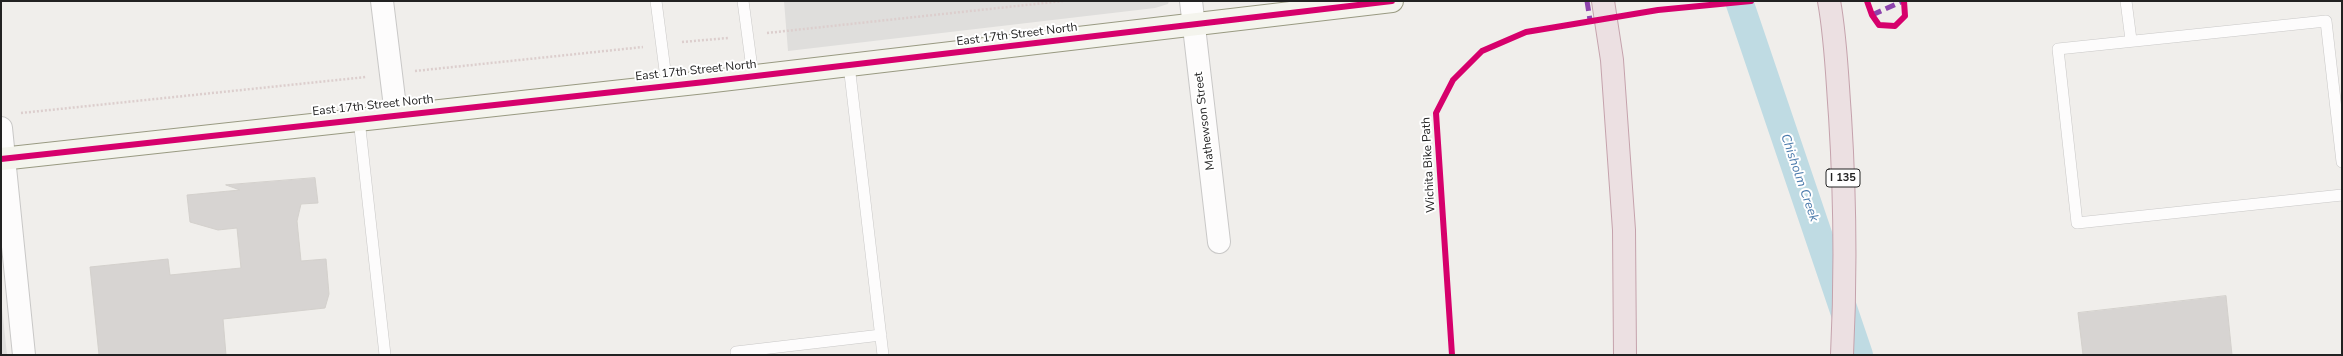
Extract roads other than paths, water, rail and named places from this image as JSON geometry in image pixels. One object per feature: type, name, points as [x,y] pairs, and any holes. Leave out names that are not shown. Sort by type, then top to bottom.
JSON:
[{"type":"highway","points":[[1603,1],[1612,60],[1624,230],[1625,355]]},
{"type":"highway","name":"I 135","points":[[1829,1],[1834,30],[1843,170],[1845,298],[1842,355]]},
{"type":"street","points":[[382,1],[396,115]]},
{"type":"street","name":"Mathewson Street","points":[[1191,1],[1218,242]]},
{"type":"street","name":"East 17th Street North","points":[[3,159],[667,86],[1193,26],[1392,1]]},
{"type":"street","points":[[8,121],[3,159],[24,355]]},
{"type":"lane","points":[[656,1],[667,86]]},
{"type":"lane","points":[[743,1],[753,76]]},
{"type":"lane","points":[[2126,1],[2131,40]]},
{"type":"lane","points":[[2342,162],[2338,94],[2326,21],[2131,40],[2058,49],[2077,223],[2342,195]]},
{"type":"lane","points":[[849,65],[883,355]]},
{"type":"lane","points":[[360,119],[385,355]]},
{"type":"lane","points":[[737,355],[736,352],[881,335]]},
{"type":"waterway","name":"Chisholm Creek","points":[[1739,1],[1859,355]]}]
